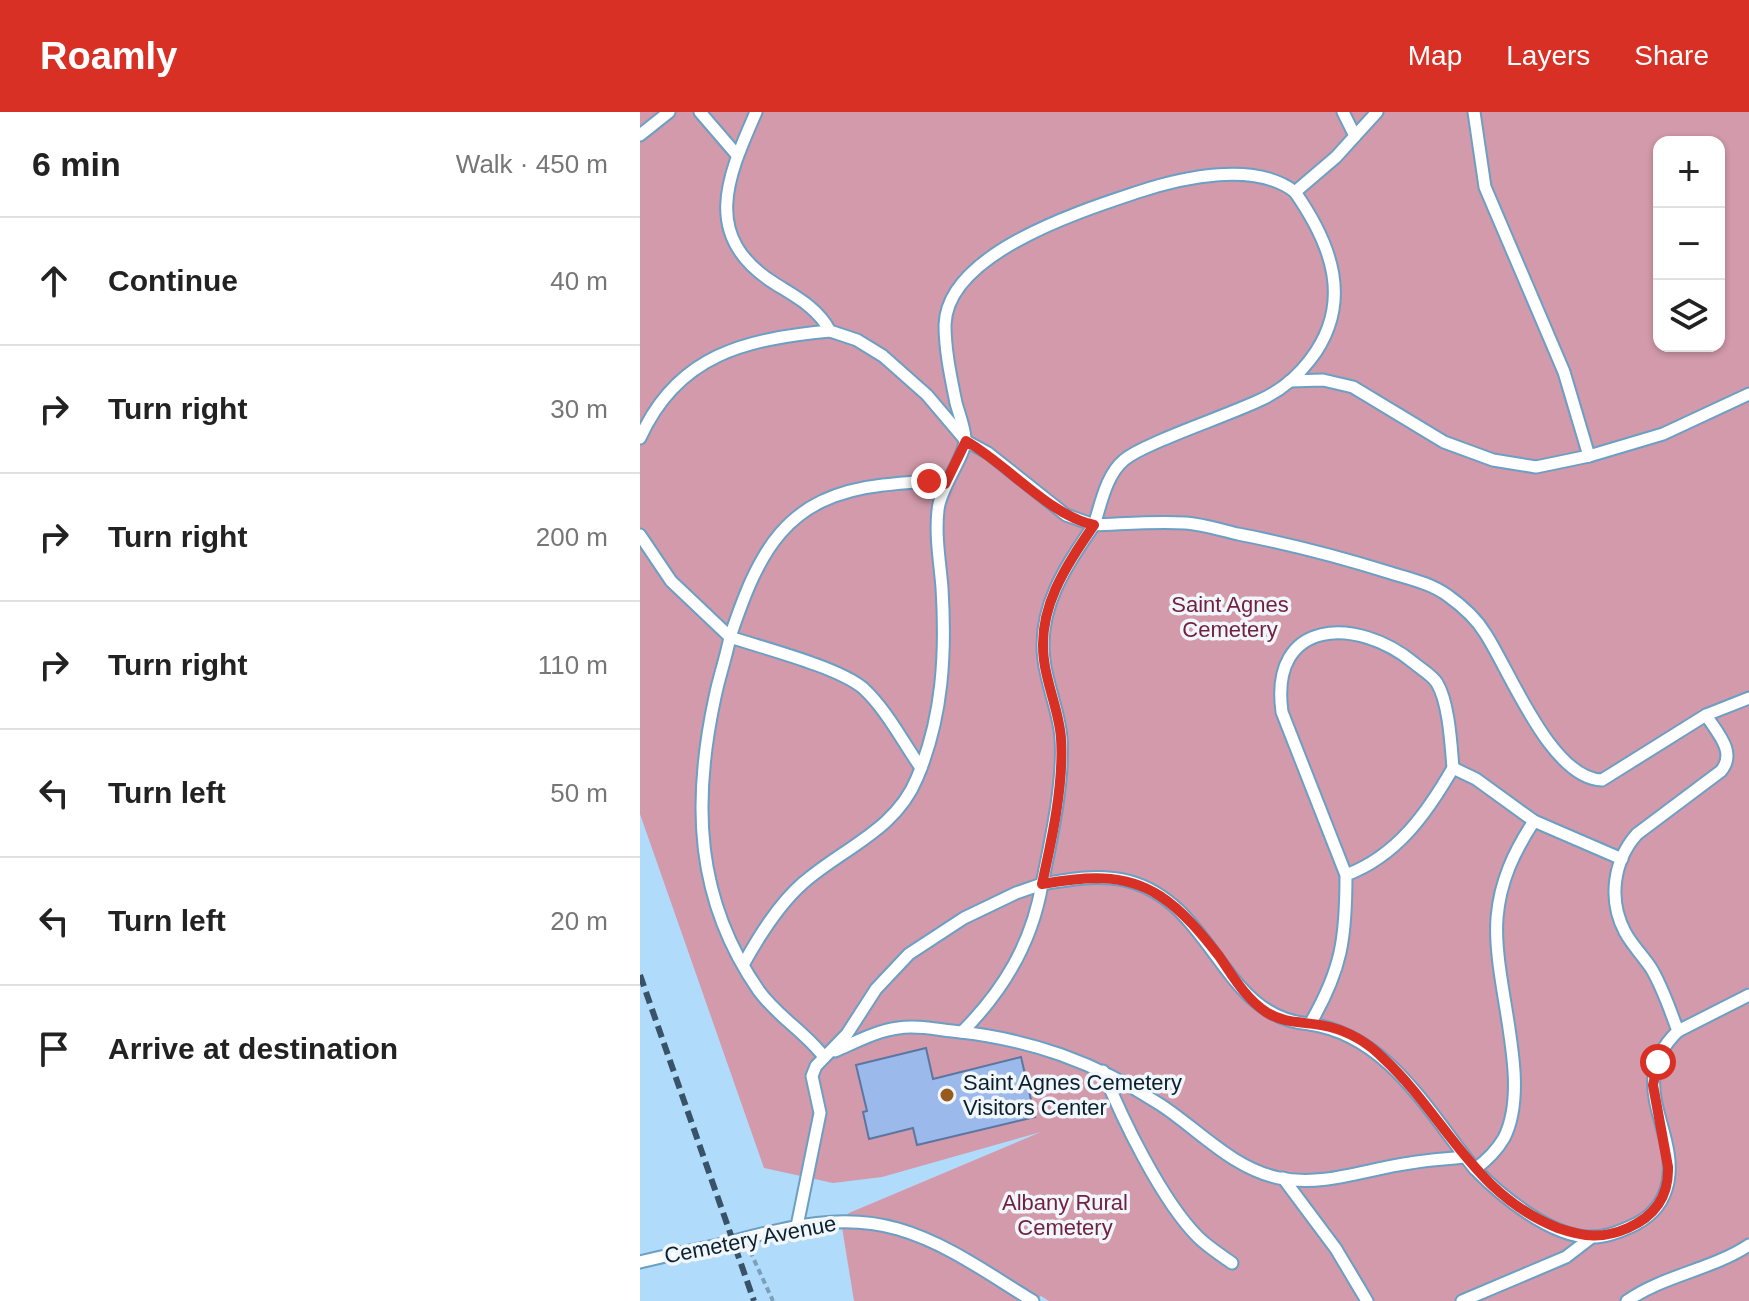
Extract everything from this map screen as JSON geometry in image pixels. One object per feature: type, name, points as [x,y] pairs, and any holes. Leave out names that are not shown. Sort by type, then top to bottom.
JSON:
[{"type":"lane","points":[[640,135],[669,112]]},
{"type":"lane","points":[[700,112],[737,155]]},
{"type":"lane","points":[[756,112],[728,180],[726,206],[729,225],[738,249],[754,270],[814,309],[830,331]]},
{"type":"lane","points":[[1343,112],[1355,136]]},
{"type":"lane","points":[[1295,192],[1336,157],[1377,112]]},
{"type":"lane","points":[[1474,112],[1485,187],[1564,372],[1589,456]]},
{"type":"lane","points":[[743,965],[785,901],[817,871],[889,820],[906,799],[921,768],[940,703],[944,627],[937,525],[945,484],[966,441],[948,364],[946,312],[954,291],[1000,251],[1051,224],[1143,190],[1214,175],[1246,175],[1284,183],[1295,192],[1324,239],[1335,292],[1332,321],[1323,341],[1302,371],[1290,381],[1259,401],[1130,455],[1115,469],[1094,525],[1055,587],[1046,616],[1043,657],[1061,741],[1052,839],[1038,908],[1014,965],[988,1006],[962,1032]]},
{"type":"lane","points":[[640,438],[666,394],[712,357],[764,339],[830,331],[857,340],[883,356],[927,395],[966,441],[988,453],[1066,515],[1094,525],[1187,523],[1351,560],[1443,592],[1459,603],[1485,633],[1519,699],[1554,747],[1580,773],[1595,780],[1602,780],[1706,715],[1749,698]]},
{"type":"lane","points":[[1290,381],[1323,380],[1353,387],[1444,442],[1493,460],[1536,467],[1589,456],[1663,434],[1749,394]]},
{"type":"lane","points":[[824,1057],[766,1000],[721,923],[712,896],[704,857],[700,801],[713,705],[730,637],[746,590],[763,559],[789,523],[830,496],[858,488],[922,481],[945,484]]},
{"type":"lane","points":[[640,535],[671,581],[730,637],[838,673],[861,687],[921,768]]},
{"type":"lane","points":[[1310,1024],[1327,993],[1343,947],[1346,875],[1282,712],[1280,678],[1284,664],[1300,646],[1337,632],[1375,638],[1404,654],[1437,683],[1447,719],[1453,768],[1419,823],[1370,864],[1346,875]]},
{"type":"lane","points":[[1678,1031],[1657,980],[1626,934],[1616,909],[1615,884],[1627,847],[1637,834],[1721,771],[1727,762],[1727,750],[1706,715]]},
{"type":"lane","points":[[1453,768],[1476,779],[1534,821],[1622,859]]},
{"type":"lane","points":[[1475,1169],[1504,1137],[1513,1097],[1513,1052],[1498,963],[1497,915],[1514,852],[1534,821]]},
{"type":"lane","points":[[797,1226],[820,1113],[812,1076],[824,1057],[847,1034],[876,989],[909,954],[964,918],[1042,884],[1090,877],[1127,881],[1159,895],[1185,917],[1260,1008],[1278,1019],[1330,1027],[1355,1037],[1382,1057],[1415,1092],[1475,1169],[1501,1195],[1531,1215],[1576,1234],[1592,1237],[1622,1230],[1647,1219],[1661,1202],[1668,1180],[1668,1167],[1653,1085],[1662,1052],[1678,1031],[1749,995]]},
{"type":"lane","points":[[824,1057],[870,1036],[910,1026],[1034,1044],[1103,1071],[1164,1107],[1219,1150],[1252,1168],[1283,1178],[1333,1179],[1410,1163],[1465,1157]]},
{"type":"lane","points":[[1103,1071],[1124,1119],[1179,1215],[1199,1238],[1232,1263]]},
{"type":"lane","points":[[1283,1178],[1336,1249],[1367,1301]]},
{"type":"lane","name":"Cemetery Avenue","points":[[640,1262],[797,1226],[848,1220],[899,1230],[956,1255],[1033,1301]]},
{"type":"lane","points":[[1462,1301],[1566,1257],[1592,1237]]},
{"type":"lane","points":[[1627,1301],[1749,1245]]},
{"type":"path","points":[[744,1238],[773,1301]]},
{"type":"green space","name":"Saint Agnes Cemetery","points":[[640,112],[1749,112],[1749,1301],[1049,1301],[1041,1296],[1032,1301],[854,1301],[841,1221],[849,1213],[1041,1132],[882,1177],[833,1183],[764,1168],[640,814]]},
{"type":"building","name":"Saint Agnes Cemetery Visitors Center","points":[[926,1048],[933,1079],[1021,1057],[1035,1117],[917,1145],[913,1128],[869,1139],[863,1112],[867,1111],[856,1065]]},
{"type":"railway","points":[[640,975],[754,1301]]},
{"type":"place","name":"Saint Agnes Cemetery Visitors Center","points":[[947,1095]]},
{"type":"route","points":[[929,481],[945,484],[966,441],[988,453],[1066,515],[1094,525],[1055,587],[1046,616],[1043,657],[1061,741],[1052,839],[1042,884],[1073,878],[1110,878],[1127,881],[1159,895],[1185,917],[1260,1008],[1292,1023],[1330,1027],[1370,1047],[1398,1073],[1492,1187],[1531,1215],[1584,1237],[1607,1235],[1647,1219],[1661,1202],[1668,1180],[1668,1167],[1653,1085],[1658,1062]]},
{"type":"park label","name":"Albany Rural Cemetery","points":[[1065,1214]]}]
